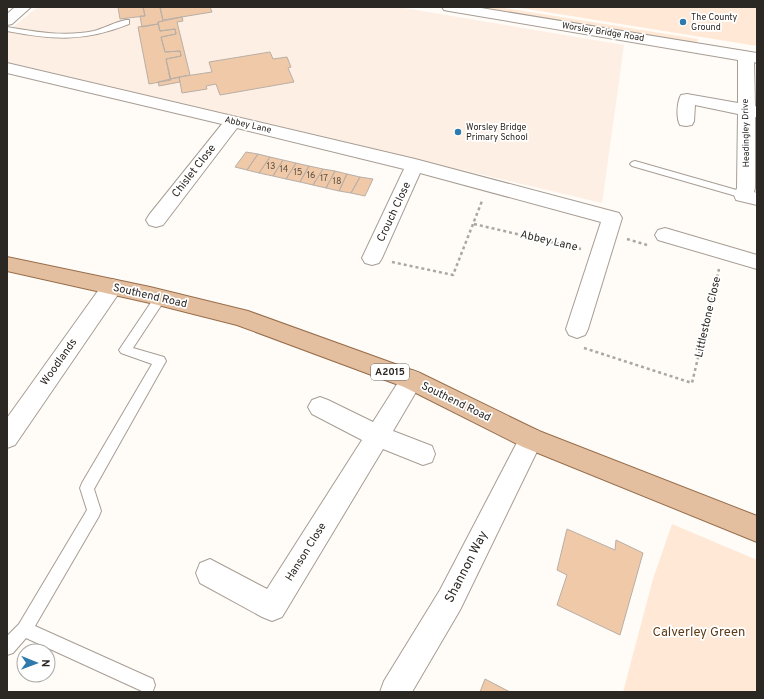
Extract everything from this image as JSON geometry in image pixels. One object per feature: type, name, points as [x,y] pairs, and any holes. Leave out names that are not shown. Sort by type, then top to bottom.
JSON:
[{"type":"main road","name":"Southend Road","points":[[7,264],[240,317],[412,380],[531,439],[757,529]]},
{"type":"street","points":[[7,21],[24,7]]},
{"type":"street","name":"Worsley Bridge Road","points":[[449,7],[751,57]]},
{"type":"street","name":"Headingley Drive","points":[[750,198],[746,188],[751,111],[751,57]]},
{"type":"street","name":"Abbey Lane","points":[[7,68],[488,183],[610,225]]},
{"type":"street","points":[[686,121],[687,99],[751,111]]},
{"type":"street","name":"Chislet Close","points":[[156,220],[233,121]]},
{"type":"street","name":"Crouch Close","points":[[372,258],[415,165]]},
{"type":"street","points":[[577,329],[610,225]]},
{"type":"street","points":[[665,235],[724,251],[757,262]]},
{"type":"street","name":"Woodlands","points":[[7,437],[112,287]]},
{"type":"street","name":"Hanson Close","points":[[210,574],[272,607],[412,380]]},
{"type":"street","points":[[320,407],[377,436],[423,454]]},
{"type":"street","name":"Shannon Way","points":[[395,692],[450,600],[531,439]]},
{"type":"lane","points":[[7,29],[42,36],[73,37],[99,33],[126,22]]},
{"type":"lane","points":[[635,164],[750,198]]},
{"type":"lane","points":[[7,646],[24,629],[94,511],[87,488],[160,361],[126,350],[160,298]]},
{"type":"lane","points":[[24,629],[147,685]]},
{"type":"path","points":[[372,258],[453,275],[474,224],[488,183]]},
{"type":"path","name":"Abbey Lane","points":[[474,224],[601,253]]},
{"type":"path","points":[[610,225],[662,250],[665,235]]},
{"type":"path","name":"Littlestone Close","points":[[577,329],[572,343],[692,383],[724,251]]},
{"type":"shaded area","name":"Worsley Bridge Primary School","points":[[38,7],[398,7],[624,45],[602,203],[7,62],[7,32]]},
{"type":"green space","points":[[488,7],[498,7],[698,39],[697,43],[487,9]]},
{"type":"green space","name":"The County Ground","points":[[515,7],[757,7],[757,46]]},
{"type":"green space","name":"Calverley Green","points":[[672,524],[757,560],[757,692],[623,692],[653,579]]},
{"type":"building","points":[[118,7],[143,7],[145,16],[120,19]]},
{"type":"building","points":[[143,7],[160,7],[163,21],[158,22],[158,24],[142,27],[140,16],[145,16]]},
{"type":"building","points":[[210,7],[212,12],[163,20],[160,8]]},
{"type":"building","points":[[182,17],[183,21],[177,22],[190,75],[170,79],[166,59],[181,56],[180,51],[165,52],[161,37],[176,34],[175,29],[160,31],[158,22]]},
{"type":"building","points":[[158,24],[160,31],[175,29],[176,34],[161,37],[165,52],[180,51],[181,56],[166,59],[171,80],[149,84],[138,27]]},
{"type":"building","points":[[270,52],[273,59],[287,57],[291,67],[288,68],[294,82],[220,95],[216,84],[206,86],[207,89],[182,93],[179,77],[212,72],[209,62]]},
{"type":"building","points":[[179,77],[180,82],[159,86],[158,82]]},
{"type":"building","points":[[246,152],[258,154],[247,170],[235,167]]},
{"type":"building","points":[[258,154],[270,157],[259,173],[247,170]]},
{"type":"building","points":[[270,157],[283,160],[273,176],[259,173]]},
{"type":"building","points":[[283,160],[296,163],[286,179],[273,176]]},
{"type":"building","points":[[296,163],[309,166],[300,182],[286,179]]},
{"type":"building","points":[[309,166],[323,169],[313,185],[300,182]]},
{"type":"building","points":[[323,169],[335,171],[326,188],[313,185]]},
{"type":"building","points":[[335,171],[347,174],[339,191],[326,188]]},
{"type":"building","points":[[347,174],[360,177],[351,193],[339,191]]},
{"type":"building","points":[[360,177],[373,179],[365,196],[351,193]]},
{"type":"building","points":[[567,529],[615,550],[616,540],[643,553],[620,635],[557,605],[567,575],[557,570]]},
{"type":"building","points":[[485,679],[510,692],[480,692]]},
{"type":"place","name":"The County Ground","points":[[683,22]]},
{"type":"place","name":"Worsley Bridge Primary School","points":[[458,132]]}]
